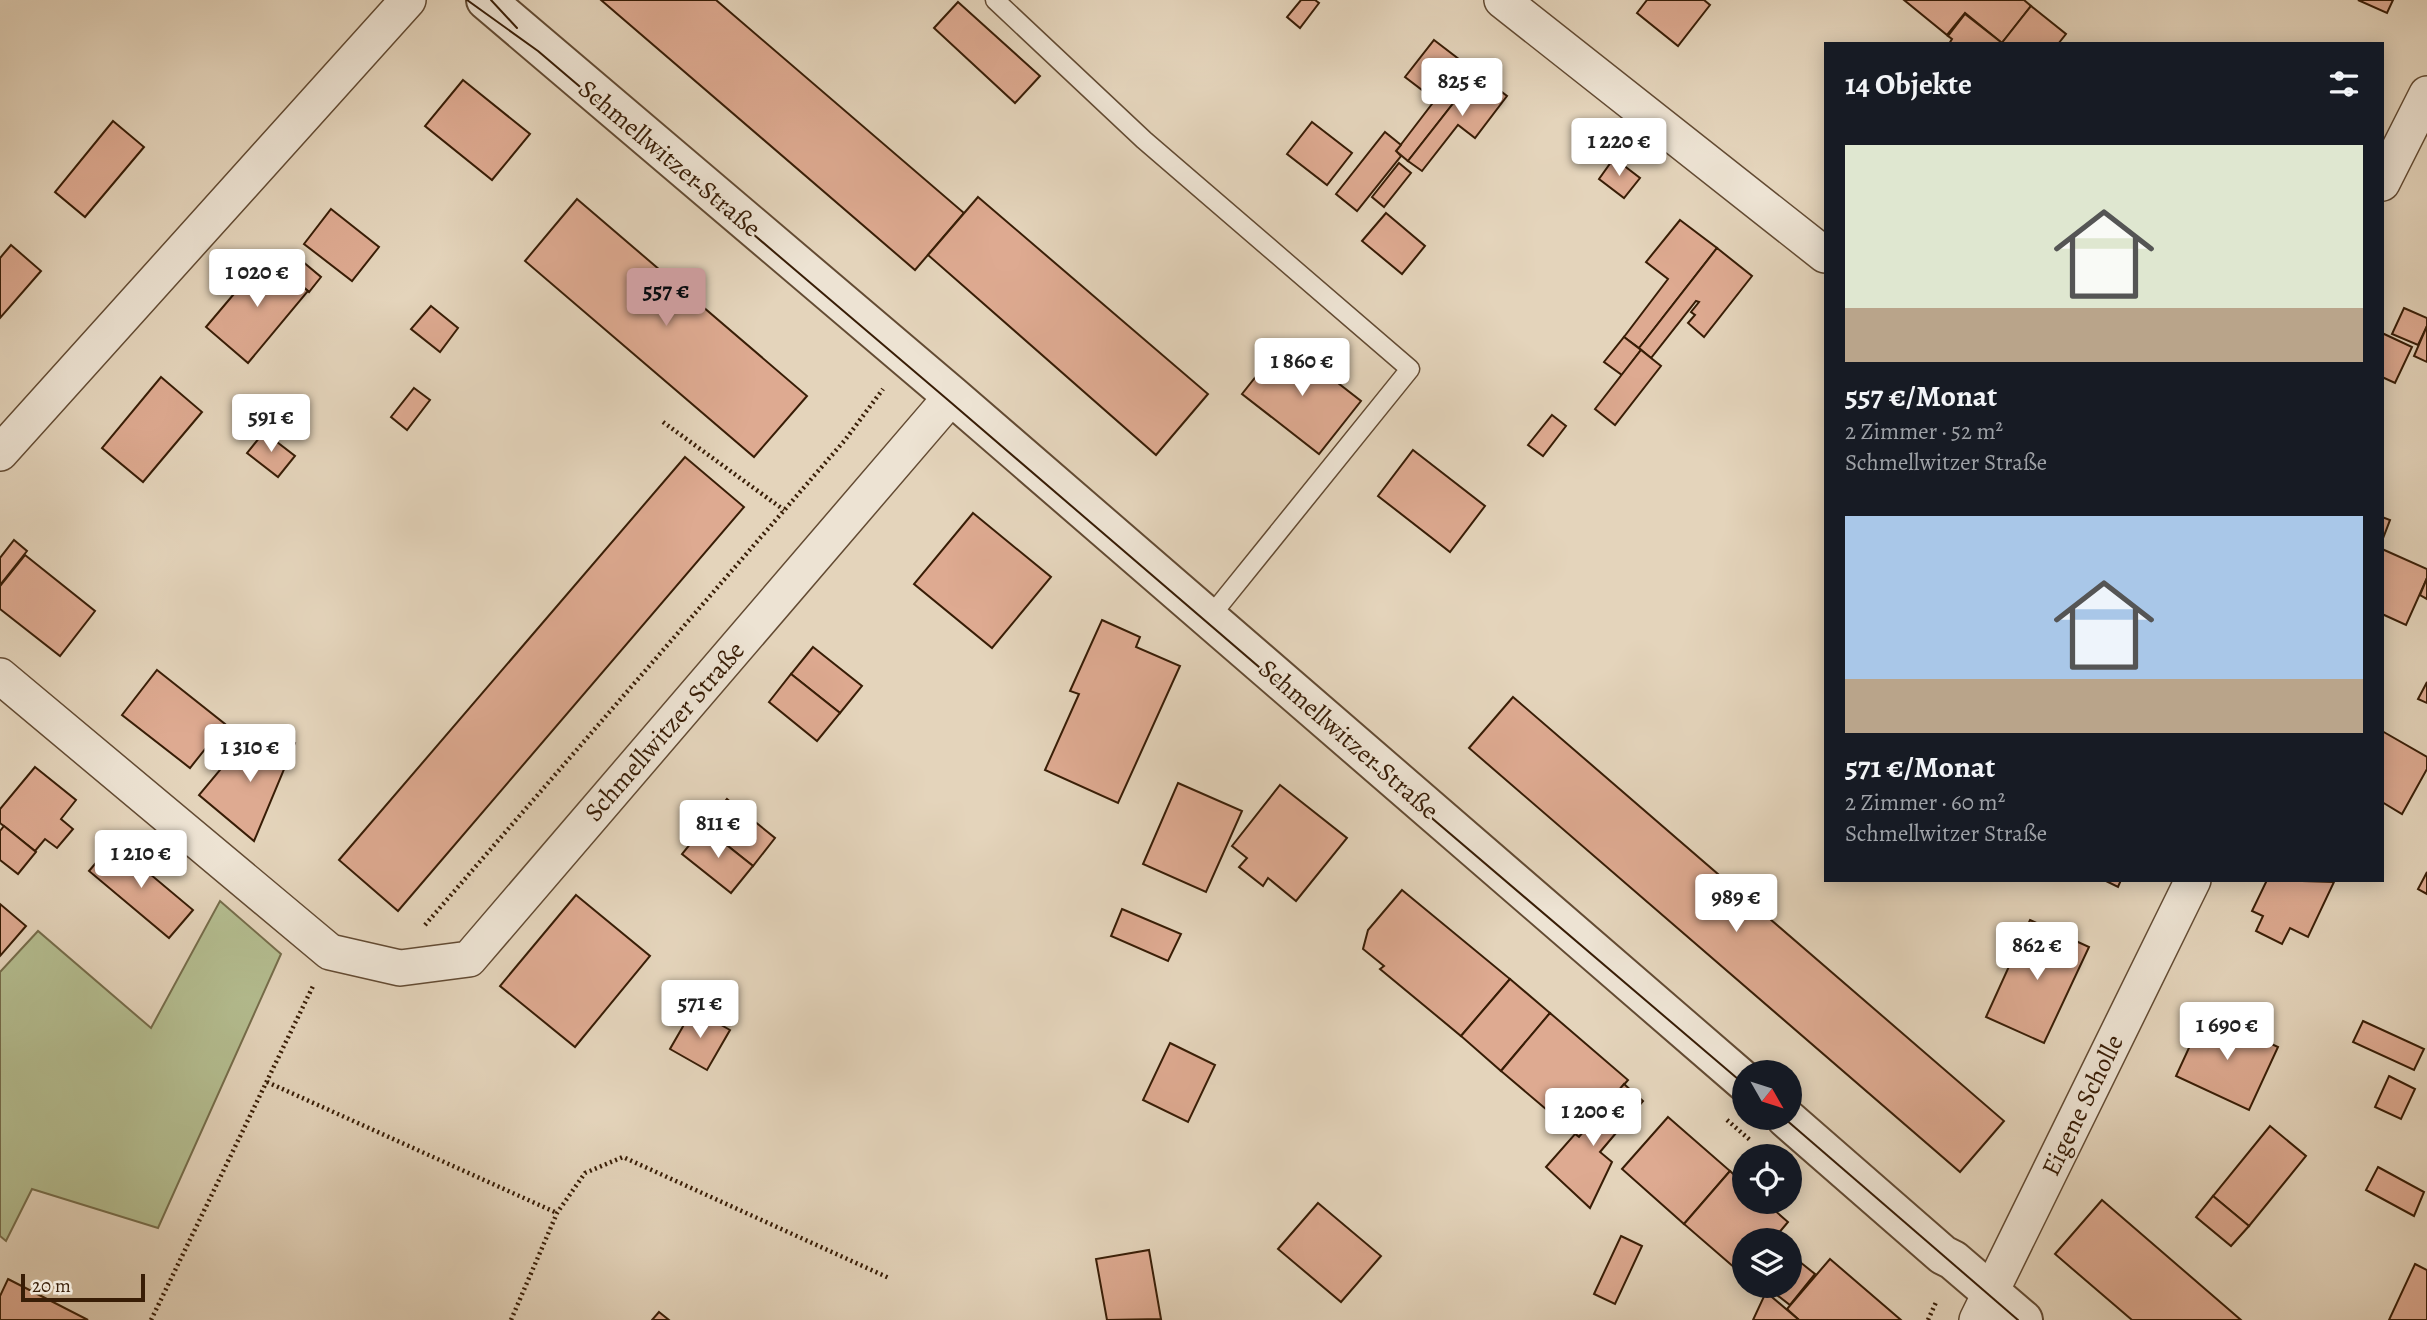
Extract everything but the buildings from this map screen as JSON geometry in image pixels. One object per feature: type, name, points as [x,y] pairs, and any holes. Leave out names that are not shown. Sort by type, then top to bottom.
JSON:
[{"type":"street","points":[[0,453],[408,0]]},
{"type":"street","name":"Schmellwitzer Straße","points":[[486,0],[952,396],[1732,1072]]},
{"type":"street","points":[[1502,0],[1824,254]]},
{"type":"street","points":[[2384,179],[2427,94]]},
{"type":"street","name":"Schmellwitzer Straße","points":[[330,952],[400,968],[469,959],[952,396]]},
{"type":"street","points":[[0,676],[330,952]]},
{"type":"street","name":"Eigene Scholle","points":[[1983,1306],[2192,882]]},
{"type":"street","points":[[1800,1130],[1943,1255],[1953,1260],[1983,1306],[2023,1320]]},
{"type":"lane","points":[[995,0],[1144,140],[1410,369],[1209,618]]},
{"type":"path","points":[[391,964],[845,440],[908,359]]},
{"type":"path","points":[[663,422],[784,510]]},
{"type":"path","points":[[151,1320],[330,952]]},
{"type":"path","points":[[267,1082],[557,1213]]},
{"type":"path","points":[[512,1320],[557,1213],[584,1172],[623,1157],[889,1278]]},
{"type":"path","points":[[1927,1320],[1937,1300]]},
{"type":"green space","points":[[220,901],[281,954],[158,1228],[32,1189],[6,1241],[0,1236],[0,972],[38,931],[151,1028]]},
{"type":"tram line","points":[[467,0],[538,51],[1732,1074]]},
{"type":"tram line","points":[[491,0],[517,28]]},
{"type":"tram line","points":[[1798,1130],[2018,1320]]}]
